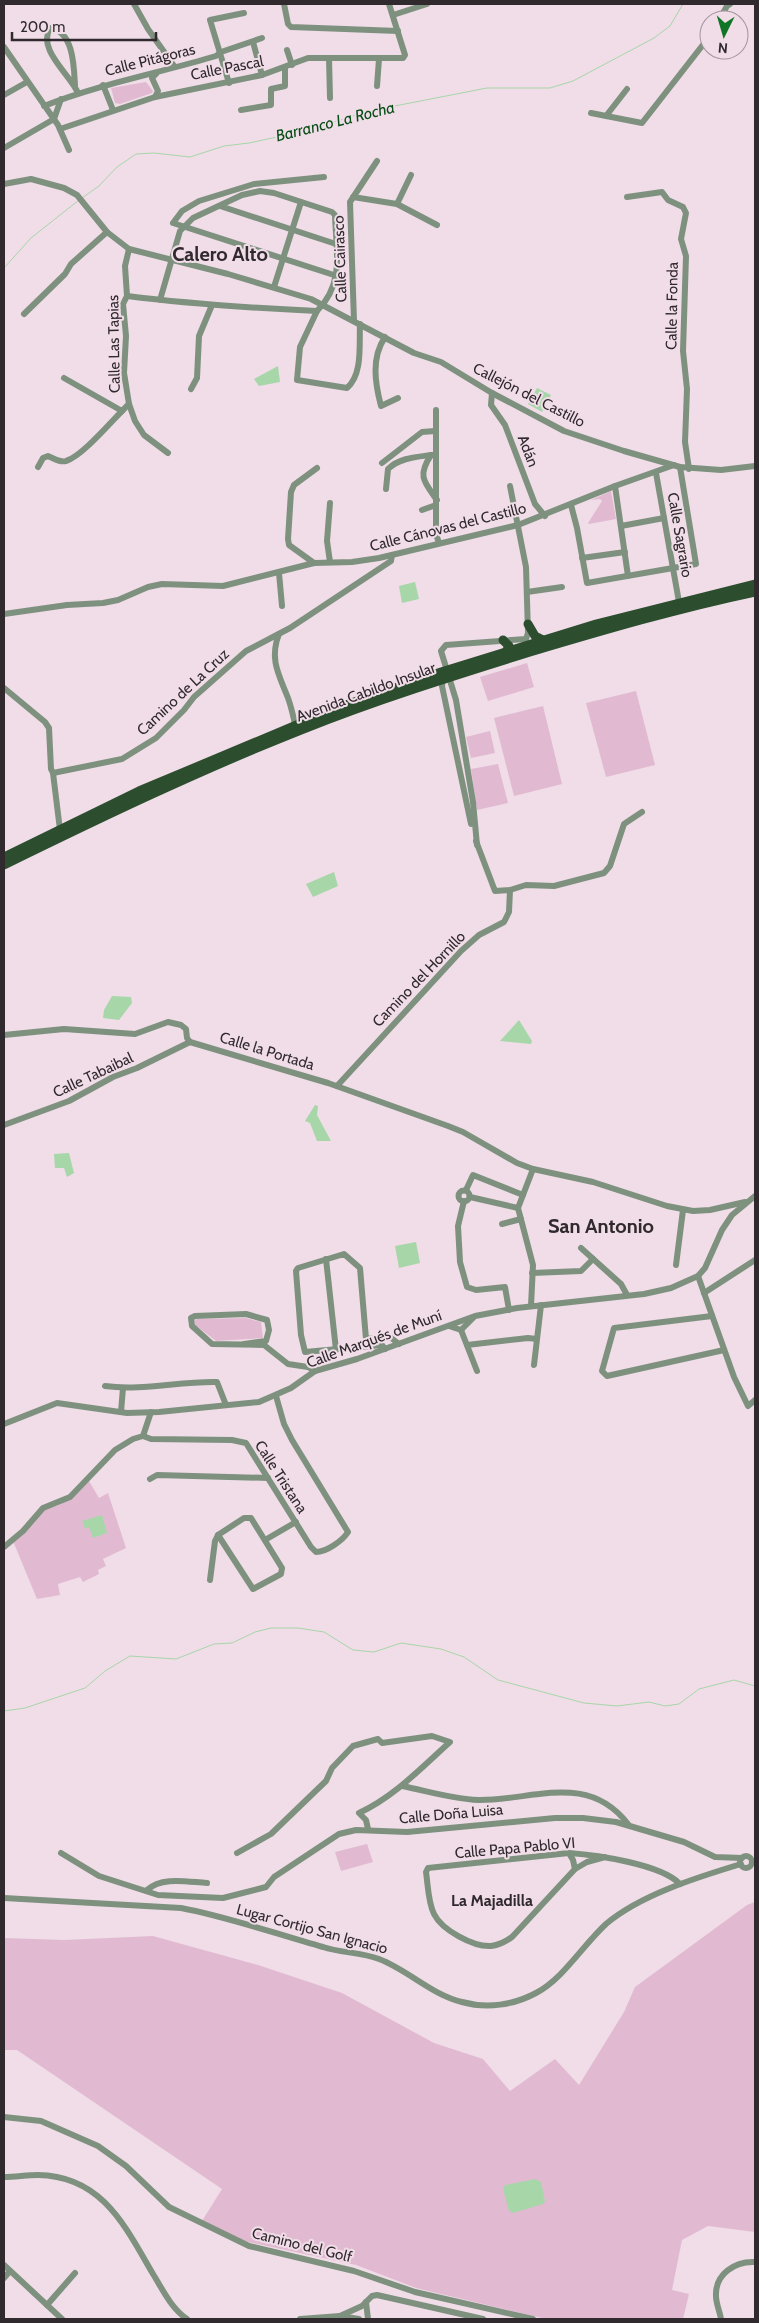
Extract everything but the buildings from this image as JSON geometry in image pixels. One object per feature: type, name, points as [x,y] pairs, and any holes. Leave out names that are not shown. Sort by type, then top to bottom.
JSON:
[{"type":"main road","name":"Avenida Cabildo Insular","points":[[4,857],[139,791],[295,724],[442,672],[543,640],[755,583]]},
{"type":"main road","name":"Avenida Cabildo Insular","points":[[4,864],[146,796],[210,768],[308,727],[443,678],[598,631],[755,592]]},
{"type":"main road","points":[[726,598],[755,596]]},
{"type":"main road","points":[[528,624],[535,636],[543,640]]},
{"type":"main road","points":[[526,639],[543,640]]},
{"type":"main road","points":[[504,640],[509,646],[506,652]]},
{"type":"street","points":[[134,4],[148,29],[174,66]]},
{"type":"street","points":[[284,4],[288,24],[291,26],[398,31],[389,4]]},
{"type":"street","points":[[393,15],[427,4]]},
{"type":"street","points":[[229,83],[210,20],[244,13]]},
{"type":"street","points":[[50,28],[56,29],[66,38],[71,49],[77,89],[50,51],[46,39],[50,28]]},
{"type":"street","name":"Calle Pascal","points":[[60,129],[155,97],[262,75],[308,58],[403,58],[405,55],[398,31]]},
{"type":"street","name":"Calle Pitágoras","points":[[44,106],[61,99],[77,89],[157,73],[174,66],[179,67],[216,56],[221,52],[262,38]]},
{"type":"street","points":[[253,42],[262,75]]},
{"type":"street","points":[[4,47],[54,119],[69,150]]},
{"type":"street","points":[[287,50],[292,65]]},
{"type":"street","points":[[591,113],[642,123],[699,50]]},
{"type":"street","points":[[329,58],[330,98]]},
{"type":"street","points":[[377,86],[379,59]]},
{"type":"street","points":[[242,110],[271,106],[271,89],[285,86],[285,68]]},
{"type":"street","points":[[153,82],[152,78],[157,73]]},
{"type":"street","points":[[144,76],[153,82],[158,91],[155,97]]},
{"type":"street","points":[[4,96],[27,82]]},
{"type":"street","points":[[104,85],[113,110]]},
{"type":"street","points":[[606,116],[627,88]]},
{"type":"street","points":[[4,148],[54,119],[61,99]]},
{"type":"street","points":[[377,161],[353,197],[397,204],[437,225]]},
{"type":"street","points":[[397,204],[411,175]]},
{"type":"street","points":[[324,177],[254,184],[198,201],[182,212],[173,223],[337,276]]},
{"type":"street","points":[[4,184],[26,179],[40,180],[64,188],[77,195],[108,232],[129,249]]},
{"type":"street","points":[[160,300],[171,260],[183,227],[193,218],[242,195],[260,191],[274,193],[332,212],[335,215],[337,276],[323,305],[317,311],[300,347],[297,380],[347,388],[354,382],[357,373],[357,322]]},
{"type":"street","name":"Calle la Fonda","points":[[628,197],[662,192],[668,200],[683,207],[686,213],[681,239],[686,256],[683,351],[687,388],[685,442],[689,468]]},
{"type":"street","name":"Calle Cairasco","points":[[353,197],[350,202],[357,322]]},
{"type":"street","points":[[274,288],[302,202]]},
{"type":"street","points":[[220,206],[336,244]]},
{"type":"street","points":[[24,314],[65,274],[70,264],[108,232]]},
{"type":"street","name":"Callejón del Castillo","points":[[129,249],[274,288],[323,305],[414,353],[442,362],[492,393],[564,431],[624,452],[689,468],[721,470],[755,466]]},
{"type":"street","name":"Calle Las Tapias","points":[[129,249],[125,266],[127,296],[123,304],[126,336],[124,373],[129,404],[135,421],[144,435],[168,453]]},
{"type":"street","points":[[127,296],[212,305],[317,311]]},
{"type":"street","points":[[191,389],[197,378],[199,336],[212,305]]},
{"type":"street","points":[[385,337],[377,349],[375,383],[381,406],[398,398]]},
{"type":"street","points":[[64,378],[122,411]]},
{"type":"street","name":"Adán","points":[[492,393],[492,405],[505,425],[534,504],[544,516]]},
{"type":"street","points":[[38,467],[43,458],[48,456],[61,462],[67,461],[93,440],[129,404]]},
{"type":"street","points":[[436,410],[434,455],[437,502],[436,534],[439,542]]},
{"type":"street","points":[[382,463],[422,432],[435,431]]},
{"type":"street","points":[[386,489],[388,469],[391,465],[407,459],[434,455]]},
{"type":"street","points":[[434,455],[424,466],[422,474],[423,480],[437,502]]},
{"type":"street","points":[[571,505],[586,583],[696,564],[677,466]]},
{"type":"street","name":"Calle Cánovas del Castillo","points":[[4,614],[118,600],[162,584],[223,586],[314,563],[352,562],[392,555],[439,542],[518,525],[615,486],[677,466]]},
{"type":"street","points":[[314,563],[289,545],[288,539],[291,492],[294,485],[317,468]]},
{"type":"street","name":"Calle Sagrario","points":[[656,473],[679,602]]},
{"type":"street","points":[[477,845],[473,802],[455,694],[441,651],[446,645],[526,639],[528,624],[526,567],[510,486]]},
{"type":"street","points":[[615,486],[628,576]]},
{"type":"street","points":[[422,510],[437,502]]},
{"type":"street","points":[[330,503],[327,541],[330,562]]},
{"type":"street","points":[[621,526],[664,518]]},
{"type":"street","points":[[582,558],[625,552]]},
{"type":"street","name":"Camino de La Cruz","points":[[53,773],[122,758],[156,738],[184,710],[194,696],[246,651],[278,634],[391,561],[392,555]]},
{"type":"street","points":[[279,573],[282,606]]},
{"type":"street","points":[[527,592],[562,587]]},
{"type":"street","points":[[278,634],[274,646],[276,670],[288,698],[295,724]]},
{"type":"street","points":[[443,678],[442,686],[463,791],[477,845],[494,891],[510,890],[526,885],[562,884],[604,873],[610,866],[624,824],[642,812]]},
{"type":"street","points":[[4,688],[46,722],[60,830]]},
{"type":"street","name":"Camino del Hornillo","points":[[337,1086],[461,951],[479,936],[504,922],[509,912],[510,890]]},
{"type":"street","points":[[4,1036],[64,1029],[135,1034],[168,1022],[180,1025],[186,1029],[187,1038],[190,1042]]},
{"type":"street","name":"Calle la Portada","points":[[190,1042],[337,1086],[463,1132],[505,1157],[532,1169],[593,1182],[683,1210],[710,1210],[745,1202]]},
{"type":"street","name":"Calle Tabaibal","points":[[4,1125],[69,1101],[113,1077],[137,1068],[190,1042]]},
{"type":"street","points":[[530,1306],[533,1265],[518,1208],[532,1169]]},
{"type":"street","points":[[509,1310],[505,1287],[476,1290],[467,1287],[460,1262],[458,1226],[473,1175],[523,1195]]},
{"type":"street","points":[[467,1196],[518,1208]]},
{"type":"street","points":[[755,1196],[745,1202],[722,1230],[705,1268],[698,1276],[724,1350],[748,1406],[755,1400]]},
{"type":"street","points":[[676,1265],[683,1210]]},
{"type":"street","points":[[502,1224],[521,1219]]},
{"type":"street","points":[[581,1248],[621,1284],[627,1295]]},
{"type":"street","points":[[367,1342],[360,1268],[344,1254],[298,1268],[296,1271],[302,1336],[306,1352],[336,1350],[390,1337],[399,1344]]},
{"type":"street","points":[[326,1259],[336,1350]]},
{"type":"street","points":[[532,1273],[581,1271],[592,1259]]},
{"type":"street","points":[[703,1290],[755,1260]]},
{"type":"street","name":"Calle Marqués de Muní","points":[[671,1288],[698,1276]]},
{"type":"street","name":"Calle Marqués de Muní","points":[[4,1424],[57,1402],[121,1412],[151,1412],[259,1402],[291,1388],[315,1371],[385,1349],[475,1316],[530,1306],[627,1295],[691,1284],[703,1290]]},
{"type":"street","points":[[534,1365],[541,1305]]},
{"type":"street","points":[[269,1330],[266,1342],[212,1344],[192,1326],[191,1318],[195,1316],[246,1314],[266,1319],[268,1321],[272,1348],[288,1364],[308,1367],[315,1371]]},
{"type":"street","points":[[461,1330],[475,1316]]},
{"type":"street","points":[[712,1316],[614,1328],[602,1370],[607,1376],[724,1350]]},
{"type":"street","points":[[449,1326],[461,1330],[477,1371]]},
{"type":"street","points":[[467,1345],[528,1338],[537,1339]]},
{"type":"street","points":[[367,1342],[382,1345],[385,1349]]},
{"type":"street","points":[[244,1344],[266,1346],[282,1358]]},
{"type":"street","points":[[106,1386],[123,1388],[200,1381],[217,1382],[226,1406]]},
{"type":"street","points":[[121,1412],[123,1388]]},
{"type":"street","name":"Calle Tristana","points":[[143,1436],[151,1439],[232,1440],[246,1443],[311,1547],[316,1552],[321,1552],[344,1538],[348,1532],[292,1440],[284,1424],[276,1396]]},
{"type":"street","points":[[4,1546],[23,1531],[43,1508],[70,1497],[115,1450],[133,1438],[143,1436],[151,1412]]},
{"type":"street","points":[[150,1479],[157,1475],[268,1478]]},
{"type":"street","points":[[210,1580],[215,1541],[218,1535],[244,1518],[251,1518],[266,1540],[282,1568],[281,1574],[253,1590],[218,1535]]},
{"type":"street","points":[[266,1540],[296,1522]]},
{"type":"street","points":[[237,1852],[270,1834],[326,1781],[332,1768],[353,1746],[378,1739],[382,1743],[432,1736],[450,1742],[402,1786],[377,1804],[360,1813],[366,1820],[368,1829]]},
{"type":"street","points":[[402,1786],[480,1800],[519,1795],[576,1793],[598,1798],[618,1811],[628,1824]]},
{"type":"street","name":"Calle Doña Luisa","points":[[61,1853],[99,1876],[158,1895],[223,1898],[266,1887],[274,1877],[339,1834],[368,1829],[407,1832],[574,1818],[628,1824],[684,1842],[715,1857],[741,1861]]},
{"type":"street","points":[[569,1853],[575,1869],[587,1862],[604,1857]]},
{"type":"street","name":"Calle Papa Pablo VI","points":[[575,1869],[512,1937],[501,1944],[490,1946],[478,1945],[455,1933],[440,1922],[434,1913],[426,1872],[428,1868],[569,1853],[604,1857],[632,1863],[674,1877],[680,1884]]},
{"type":"street","name":"Lugar Cortijo San Ignacio","points":[[4,1898],[181,1908],[206,1912],[326,1948],[376,1958],[392,1964],[445,1996],[469,2004],[494,2005],[518,2000],[537,1992],[554,1979],[608,1923],[628,1909],[680,1884],[741,1861],[748,1856],[753,1857],[749,1867],[745,1868],[741,1861]]},
{"type":"street","points":[[146,1890],[153,1884],[161,1882],[207,1883]]},
{"type":"street","name":"Camino del Golf","points":[[4,2117],[41,2121],[98,2146],[126,2166],[169,2207],[248,2246],[354,2271],[414,2292],[533,2319]]},
{"type":"street","points":[[4,2177],[38,2175],[56,2177],[86,2188],[99,2196],[120,2219],[172,2305],[187,2319]]},
{"type":"street","points":[[721,2319],[716,2297],[717,2286],[721,2278],[729,2268],[740,2263],[755,2262]]},
{"type":"street","points":[[4,2265],[62,2319]]},
{"type":"street","points":[[4,2278],[10,2271]]},
{"type":"street","points":[[47,2305],[75,2273]]},
{"type":"street","points":[[340,2316],[364,2304],[376,2295],[483,2319]]},
{"type":"street","points":[[300,2319],[340,2316],[359,2319],[364,2304]]},
{"type":"street","points":[[364,2304],[368,2319]]},
{"type":"shaded area","points":[[146,82],[153,91],[152,93],[120,104],[115,103],[111,88]]},
{"type":"shaded area","points":[[278,366],[280,382],[259,386],[254,379]]},
{"type":"shaded area","points":[[537,388],[551,395],[542,412],[528,404]]},
{"type":"shaded area","points":[[611,491],[616,519],[589,524],[602,501],[600,499],[591,500]]},
{"type":"shaded area","points":[[415,582],[419,599],[402,603],[399,586]]},
{"type":"shaded area","points":[[527,663],[534,687],[488,701],[480,677]]},
{"type":"shaded area","points":[[636,691],[655,765],[606,777],[586,703]]},
{"type":"shaded area","points":[[543,706],[562,784],[514,796],[494,718]]},
{"type":"shaded area","points":[[490,731],[495,753],[471,758],[466,737]]},
{"type":"shaded area","points":[[498,764],[508,803],[477,810],[471,769]]},
{"type":"shaded area","points":[[334,872],[338,886],[313,897],[306,884]]},
{"type":"shaded area","points":[[112,996],[131,997],[132,1003],[119,1020],[103,1018],[104,1010]]},
{"type":"shaded area","points":[[519,1020],[532,1041],[531,1044],[500,1041]]},
{"type":"shaded area","points":[[315,1105],[318,1106],[317,1115],[331,1141],[317,1141],[310,1123],[305,1121]]},
{"type":"shaded area","points":[[69,1153],[74,1173],[67,1177],[64,1168],[55,1168],[54,1154]]},
{"type":"shaded area","points":[[416,1242],[420,1263],[399,1268],[395,1246]]},
{"type":"shaded area","points":[[246,1318],[261,1322],[263,1338],[216,1341],[195,1325],[194,1321],[197,1319]]},
{"type":"shaded area","points":[[89,1481],[99,1498],[108,1493],[126,1548],[103,1559],[106,1566],[98,1570],[99,1574],[83,1582],[80,1577],[58,1584],[60,1595],[37,1599],[13,1541],[45,1509],[59,1505]]},
{"type":"shaded area","points":[[102,1515],[107,1533],[93,1538],[89,1527],[85,1529],[82,1521]]},
{"type":"shaded area","points":[[367,1844],[373,1862],[341,1871],[335,1852]]},
{"type":"shaded area","points":[[755,1902],[755,2232],[708,2226],[682,2240],[672,2290],[689,2294],[683,2319],[546,2319],[416,2288],[356,2265],[243,2241],[202,2221],[222,2189],[17,2050],[4,2050],[4,1938],[64,1940],[153,1936],[258,1965],[342,1993],[434,2043],[483,2059],[510,2091],[555,2059],[579,2085],[624,2012],[635,1987],[747,1905]]},
{"type":"shaded area","points":[[535,2179],[541,2182],[545,2201],[543,2204],[513,2213],[509,2211],[503,2189],[505,2185]]},
{"type":"waterway","name":"Barranco La Rocha","points":[[82,198],[99,186],[117,167],[136,154],[154,153],[190,157],[224,146],[249,143],[309,130],[369,111],[487,88],[550,88],[573,81],[654,38],[670,26],[683,4]]},
{"type":"waterway","name":"Barranco La Rocha","points":[[4,268],[31,238],[79,200]]},
{"type":"waterway","points":[[4,1711],[25,1708],[85,1688],[105,1671],[130,1656],[176,1659],[214,1644],[232,1643],[255,1632],[271,1628],[298,1628],[324,1632],[353,1650],[374,1652],[401,1643],[441,1649],[464,1657],[498,1680],[584,1703],[617,1706],[649,1702],[665,1706],[679,1704],[699,1689],[734,1680],[755,1686]]},
{"type":"district","name":"Calero Alto","points":[[220,254]]},
{"type":"district","name":"San Antonio","points":[[601,1226]]},
{"type":"district","name":"La Majadilla","points":[[492,1900]]}]
